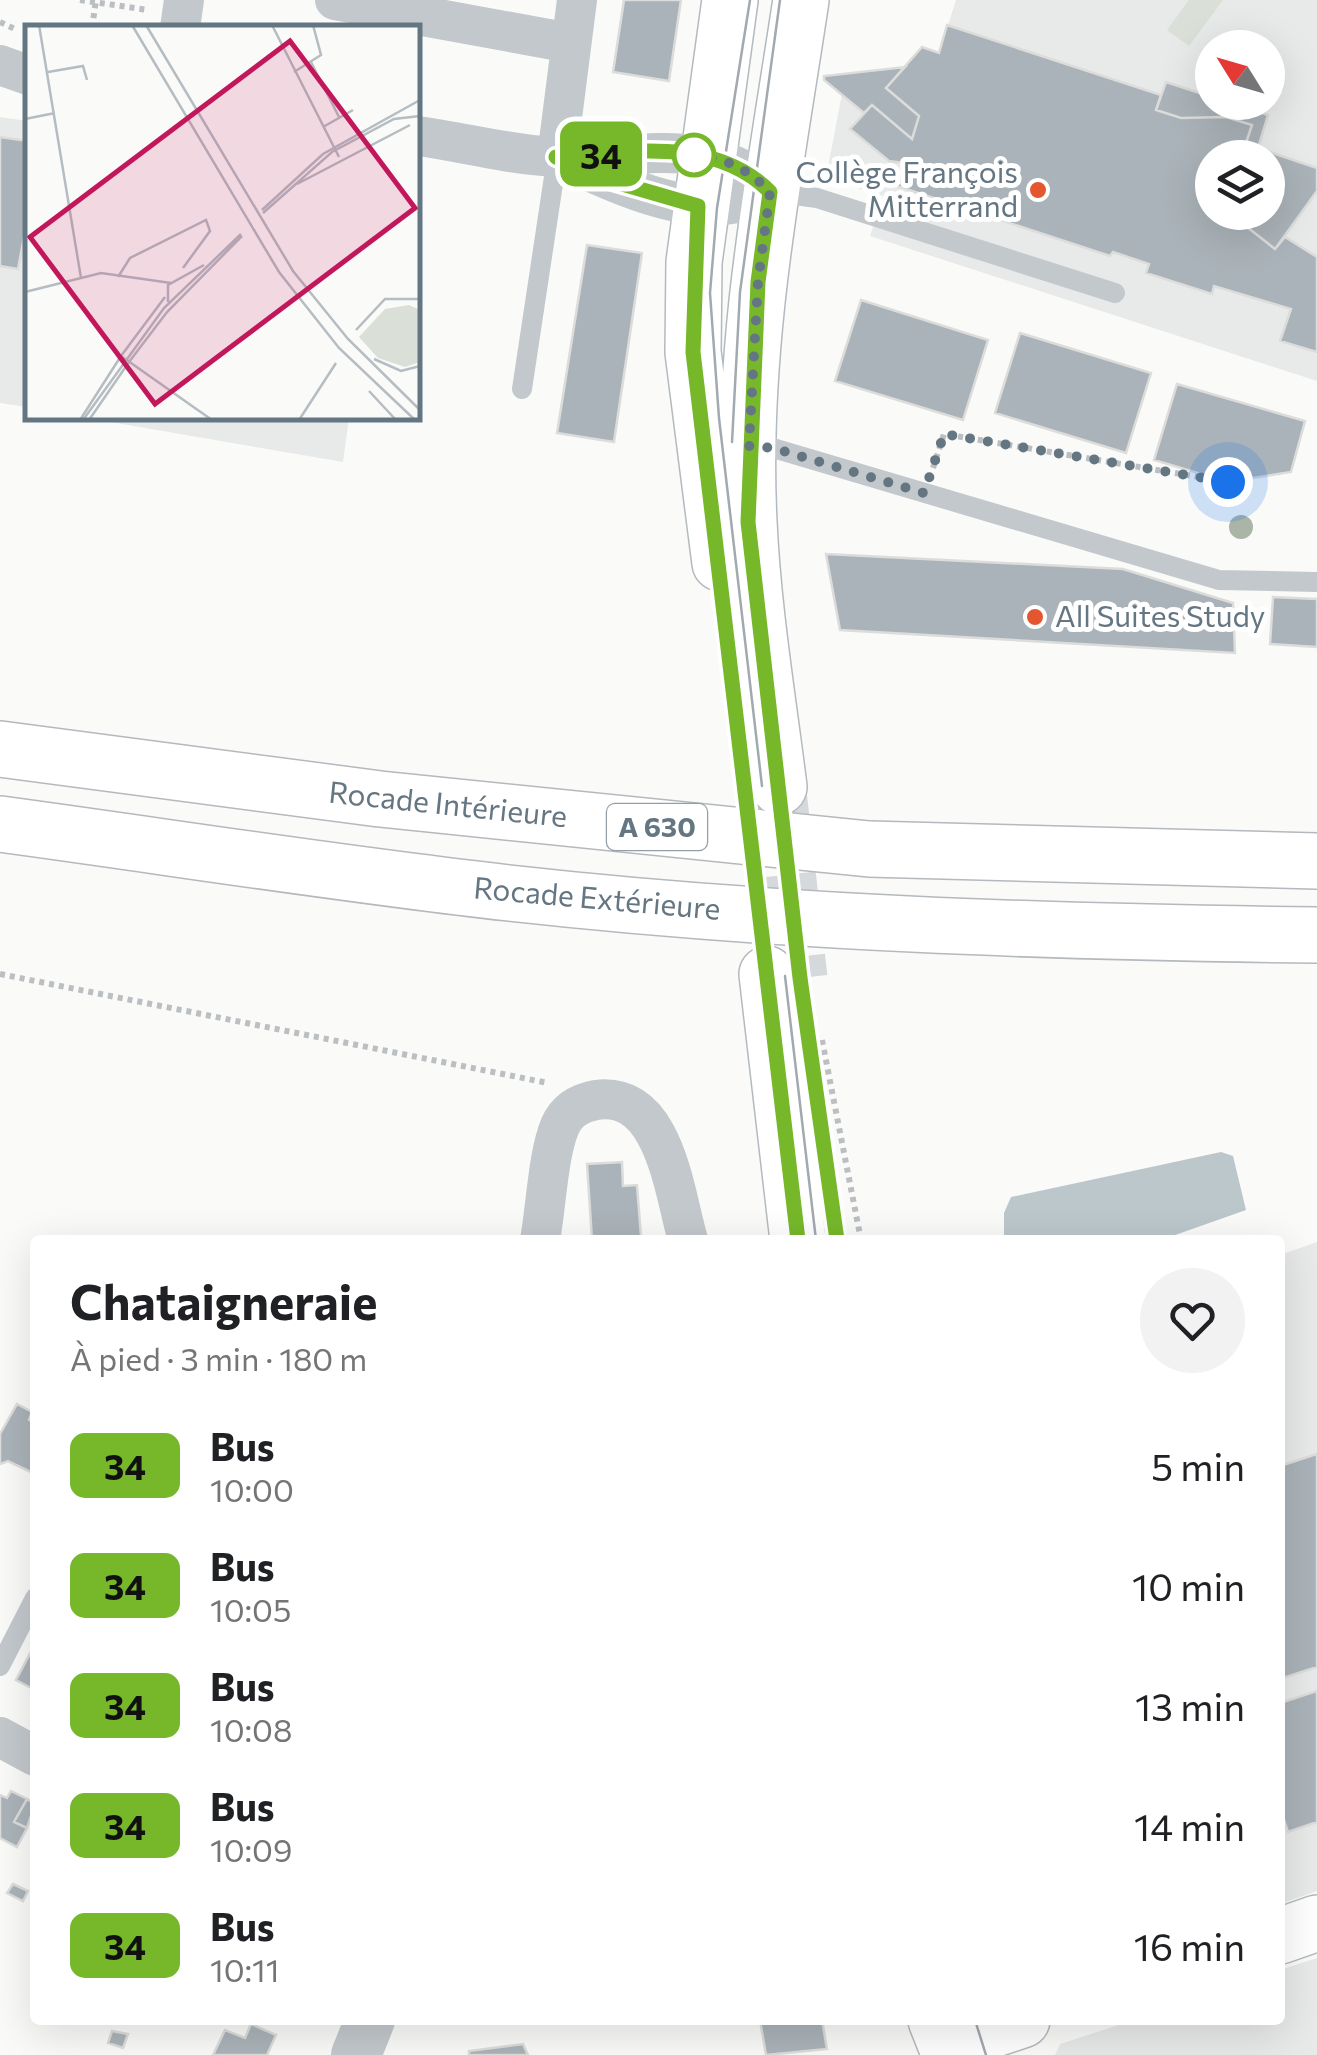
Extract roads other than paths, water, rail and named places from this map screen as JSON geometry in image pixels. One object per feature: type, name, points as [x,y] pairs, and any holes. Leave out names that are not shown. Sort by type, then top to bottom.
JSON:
[{"type":"main road","points":[[730,0],[702,181],[693,352],[762,786],[748,522],[749,446],[758,282],[801,0]]},
{"type":"main road","name":"Rocade Intérieure","points":[[0,748],[380,799],[868,849],[1317,861]]},
{"type":"main road","name":"Rocade Extérieure","points":[[0,824],[530,895],[864,921],[1121,933],[1317,934]]},
{"type":"main road","points":[[798,1235],[784,976],[836,1235]]},
{"type":"main road","points":[[1285,1934],[1317,1924]]},
{"type":"main road","points":[[945,2040],[1010,2030]]},
{"type":"street","points":[[335,0],[570,43]]},
{"type":"street","points":[[556,157],[577,0]]},
{"type":"street","points":[[0,66],[25,74]]},
{"type":"street","points":[[420,136],[556,157],[633,152],[702,181],[724,159],[755,176],[770,192]]},
{"type":"street","points":[[541,1235],[560,1126],[581,1102],[606,1098],[637,1108],[654,1126],[687,1235]]},
{"type":"street","points":[[0,1737],[30,1753]]},
{"type":"street","points":[[356,2055],[368,2025]]},
{"type":"lane","points":[[522,389],[556,157]]},
{"type":"lane","points":[[770,192],[817,198],[1115,292]]},
{"type":"lane","points":[[749,446],[773,448],[1219,580],[1317,582]]},
{"type":"lane","points":[[0,1666],[30,1608]]},
{"type":"tunnel","points":[[779,792],[800,978]]},
{"type":"tram line","points":[[750,0],[717,208],[710,293],[719,418],[762,786]]},
{"type":"tram line","points":[[732,442],[740,292],[780,0]]},
{"type":"tram line","points":[[785,976],[815,1235]]},
{"type":"tram line","points":[[977,2025],[986,2055]]},
{"type":"place","name":"Collège François Mitterrand","points":[[1038,190]]},
{"type":"place","name":"All Suites Study","points":[[1035,617]]}]
